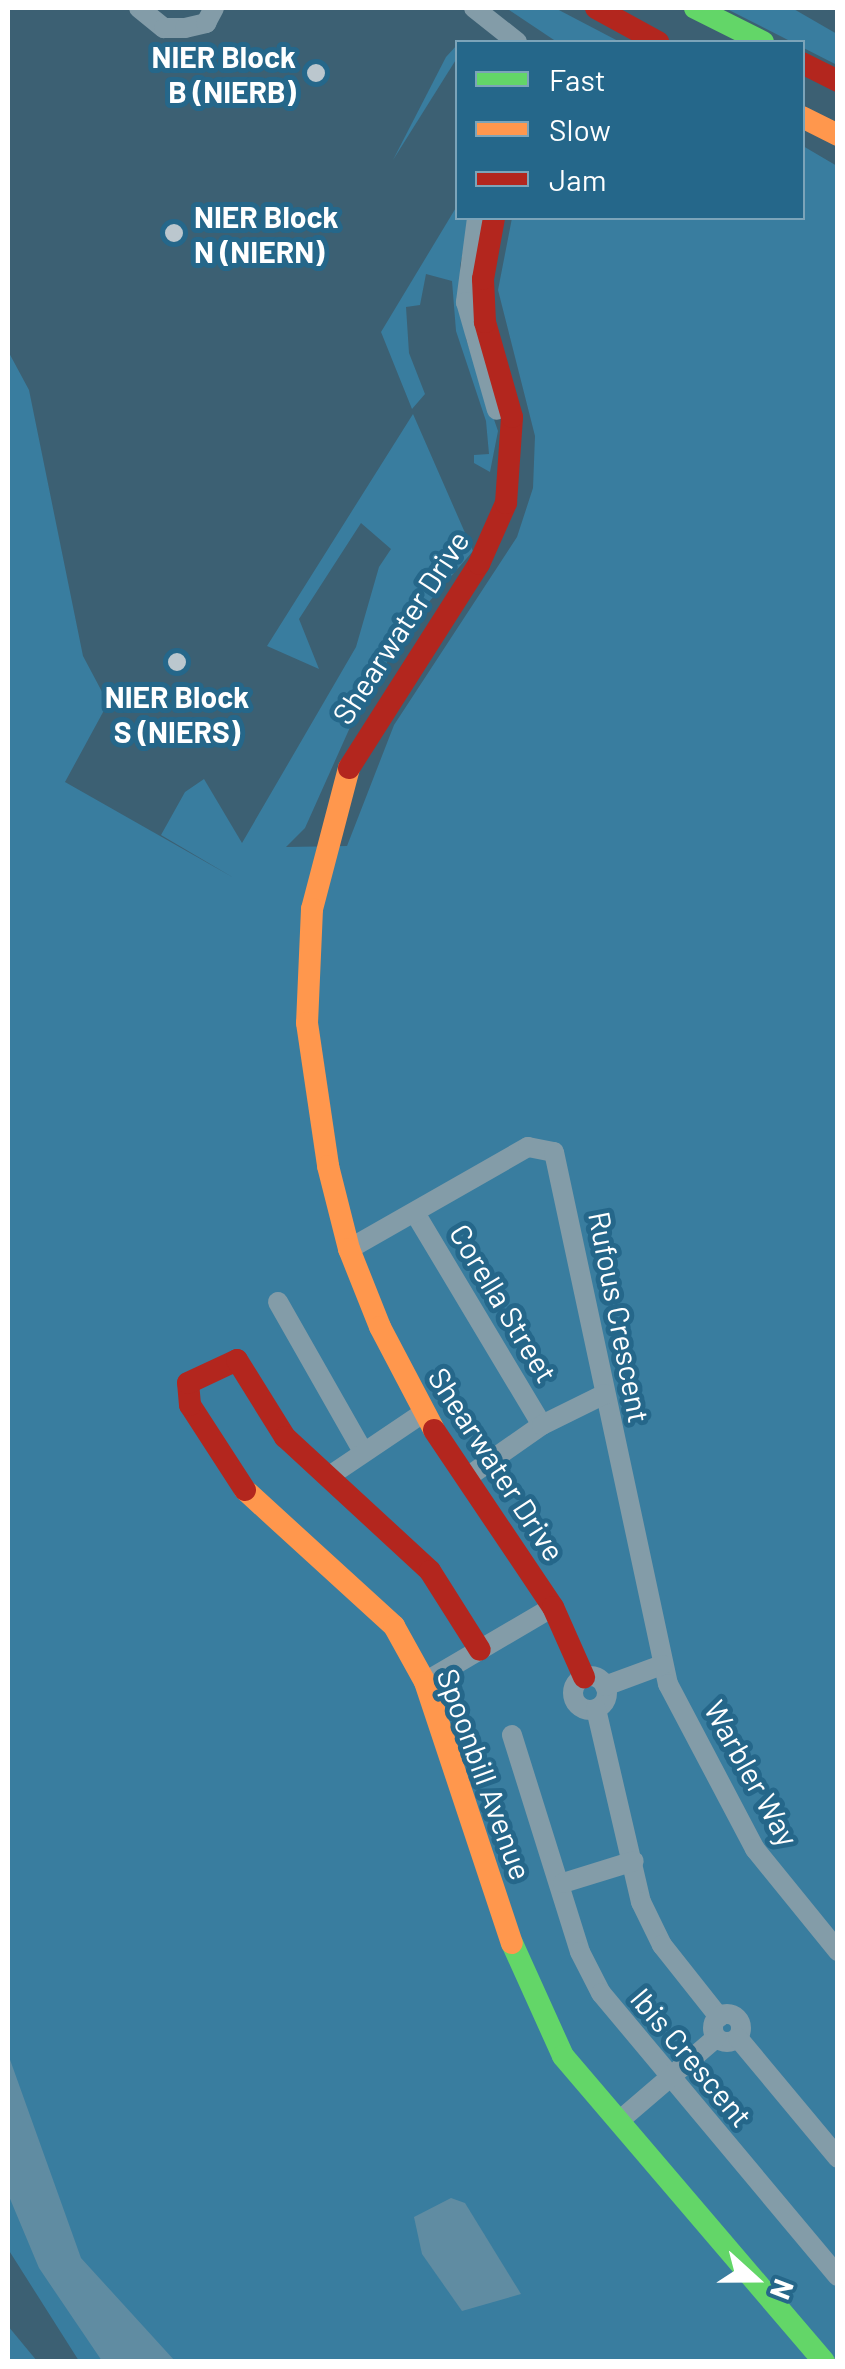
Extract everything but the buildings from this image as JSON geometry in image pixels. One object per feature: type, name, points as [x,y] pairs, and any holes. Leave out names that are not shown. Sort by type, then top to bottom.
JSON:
[{"type":"main road","points":[[596,8],[654,40]]},
{"type":"main road","points":[[695,8],[759,40]]},
{"type":"main road","points":[[805,64],[838,81]]},
{"type":"main road","points":[[805,118],[838,135]]},
{"type":"main road","name":"Shearwater Drive","points":[[494,220],[483,279],[486,322],[512,417],[506,502],[493,538],[354,755],[334,810],[312,909],[307,966],[312,1081],[349,1249],[423,1414],[553,1608],[594,1681]]},
{"type":"main road","name":"Spoonbill Avenue","points":[[480,1650],[430,1571],[285,1437],[237,1360],[224,1360],[188,1384],[190,1405],[239,1486],[394,1626],[424,1682],[537,2008],[563,2056],[824,2362]]},
{"type":"street","points":[[143,9],[164,28],[185,28],[206,23],[214,8]]},
{"type":"street","points":[[474,8],[514,40]]},
{"type":"street","name":"Shearwater Drive","points":[[476,220],[468,250],[468,320],[510,439]]},
{"type":"street","name":"Rufous Crescent","points":[[349,1249],[528,1147],[554,1152],[662,1665]]},
{"type":"street","name":"Corella Street","points":[[414,1213],[542,1425]]},
{"type":"street","points":[[278,1302],[362,1450]]},
{"type":"street","points":[[466,1478],[542,1425],[605,1394]]},
{"type":"street","points":[[328,1477],[362,1450],[423,1414]]},
{"type":"street","points":[[424,1682],[553,1608]]},
{"type":"street","points":[[594,1681],[606,1700],[596,1709],[583,1710],[574,1700],[574,1686],[594,1681],[662,1665]]},
{"type":"street","name":"Warbler Way","points":[[662,1665],[755,1849],[838,1950]]},
{"type":"street","points":[[596,1709],[642,1902],[662,1945],[717,2028]]},
{"type":"street","name":"Ibis Crescent","points":[[512,1735],[563,1884],[580,1952],[601,1993],[838,2276]]},
{"type":"street","points":[[563,1884],[634,1861]]},
{"type":"street","points":[[618,2121],[669,2078],[728,2014],[740,2021],[738,2038],[838,2158]]},
{"type":"shaded area","points":[[506,8],[555,8],[616,40],[554,40]]},
{"type":"shaded area","points":[[725,8],[792,8],[837,34],[837,65],[805,49],[805,40],[788,40]]},
{"type":"shaded area","points":[[455,47],[455,61],[393,160],[446,57]]},
{"type":"shaded area","points":[[805,147],[837,166],[837,2361],[79,2361],[8,2249],[8,351],[29,390],[83,656],[108,703],[65,782],[234,878],[161,835],[185,792],[204,779],[242,843],[356,647],[379,567],[391,549],[361,523],[299,619],[319,669],[267,646],[413,414],[473,551],[415,618],[360,705],[305,828],[286,847],[347,846],[394,725],[517,537],[533,488],[535,436],[498,290],[512,220],[805,220]]},
{"type":"shaded area","points":[[455,209],[455,220],[470,220],[460,266],[466,339],[498,431],[490,472],[474,463],[474,455],[489,454],[486,421],[456,331],[452,281],[426,274],[420,305],[406,307],[409,353],[425,394],[412,409],[381,332]]},
{"type":"shaded area","points":[[8,2054],[81,2258],[175,2361],[102,2361],[39,2268],[8,2194]]},
{"type":"shaded area","points":[[451,2198],[465,2203],[521,2294],[462,2311],[422,2254],[414,2217]]},
{"type":"shaded area","points":[[8,2326],[37,2361],[8,2361]]},
{"type":"traffic: fast","points":[[695,8],[759,40]]},
{"type":"traffic: fast","points":[[512,1943],[563,2056],[824,2362]]},
{"type":"traffic: slow","points":[[805,118],[838,135]]},
{"type":"traffic: slow","points":[[349,768],[312,909],[307,1023],[328,1166],[349,1249],[380,1327],[434,1430]]},
{"type":"traffic: slow","points":[[245,1490],[394,1626],[425,1682],[512,1943]]},
{"type":"traffic: jam","points":[[596,8],[654,40]]},
{"type":"traffic: jam","points":[[805,64],[838,81]]},
{"type":"traffic: jam","points":[[349,768],[479,564],[506,503],[512,417],[485,322],[483,279],[494,220]]},
{"type":"traffic: jam","points":[[245,1490],[190,1405],[188,1383],[237,1360],[285,1437],[430,1571],[480,1650]]},
{"type":"traffic: jam","points":[[434,1430],[553,1607],[584,1677]]},
{"type":"place","name":"NIER Block B (NIERB)","points":[[316,73]]},
{"type":"place","name":"NIER Block N (NIERN)","points":[[174,233]]},
{"type":"place","name":"NIER Block S (NIERS)","points":[[177,662]]}]
